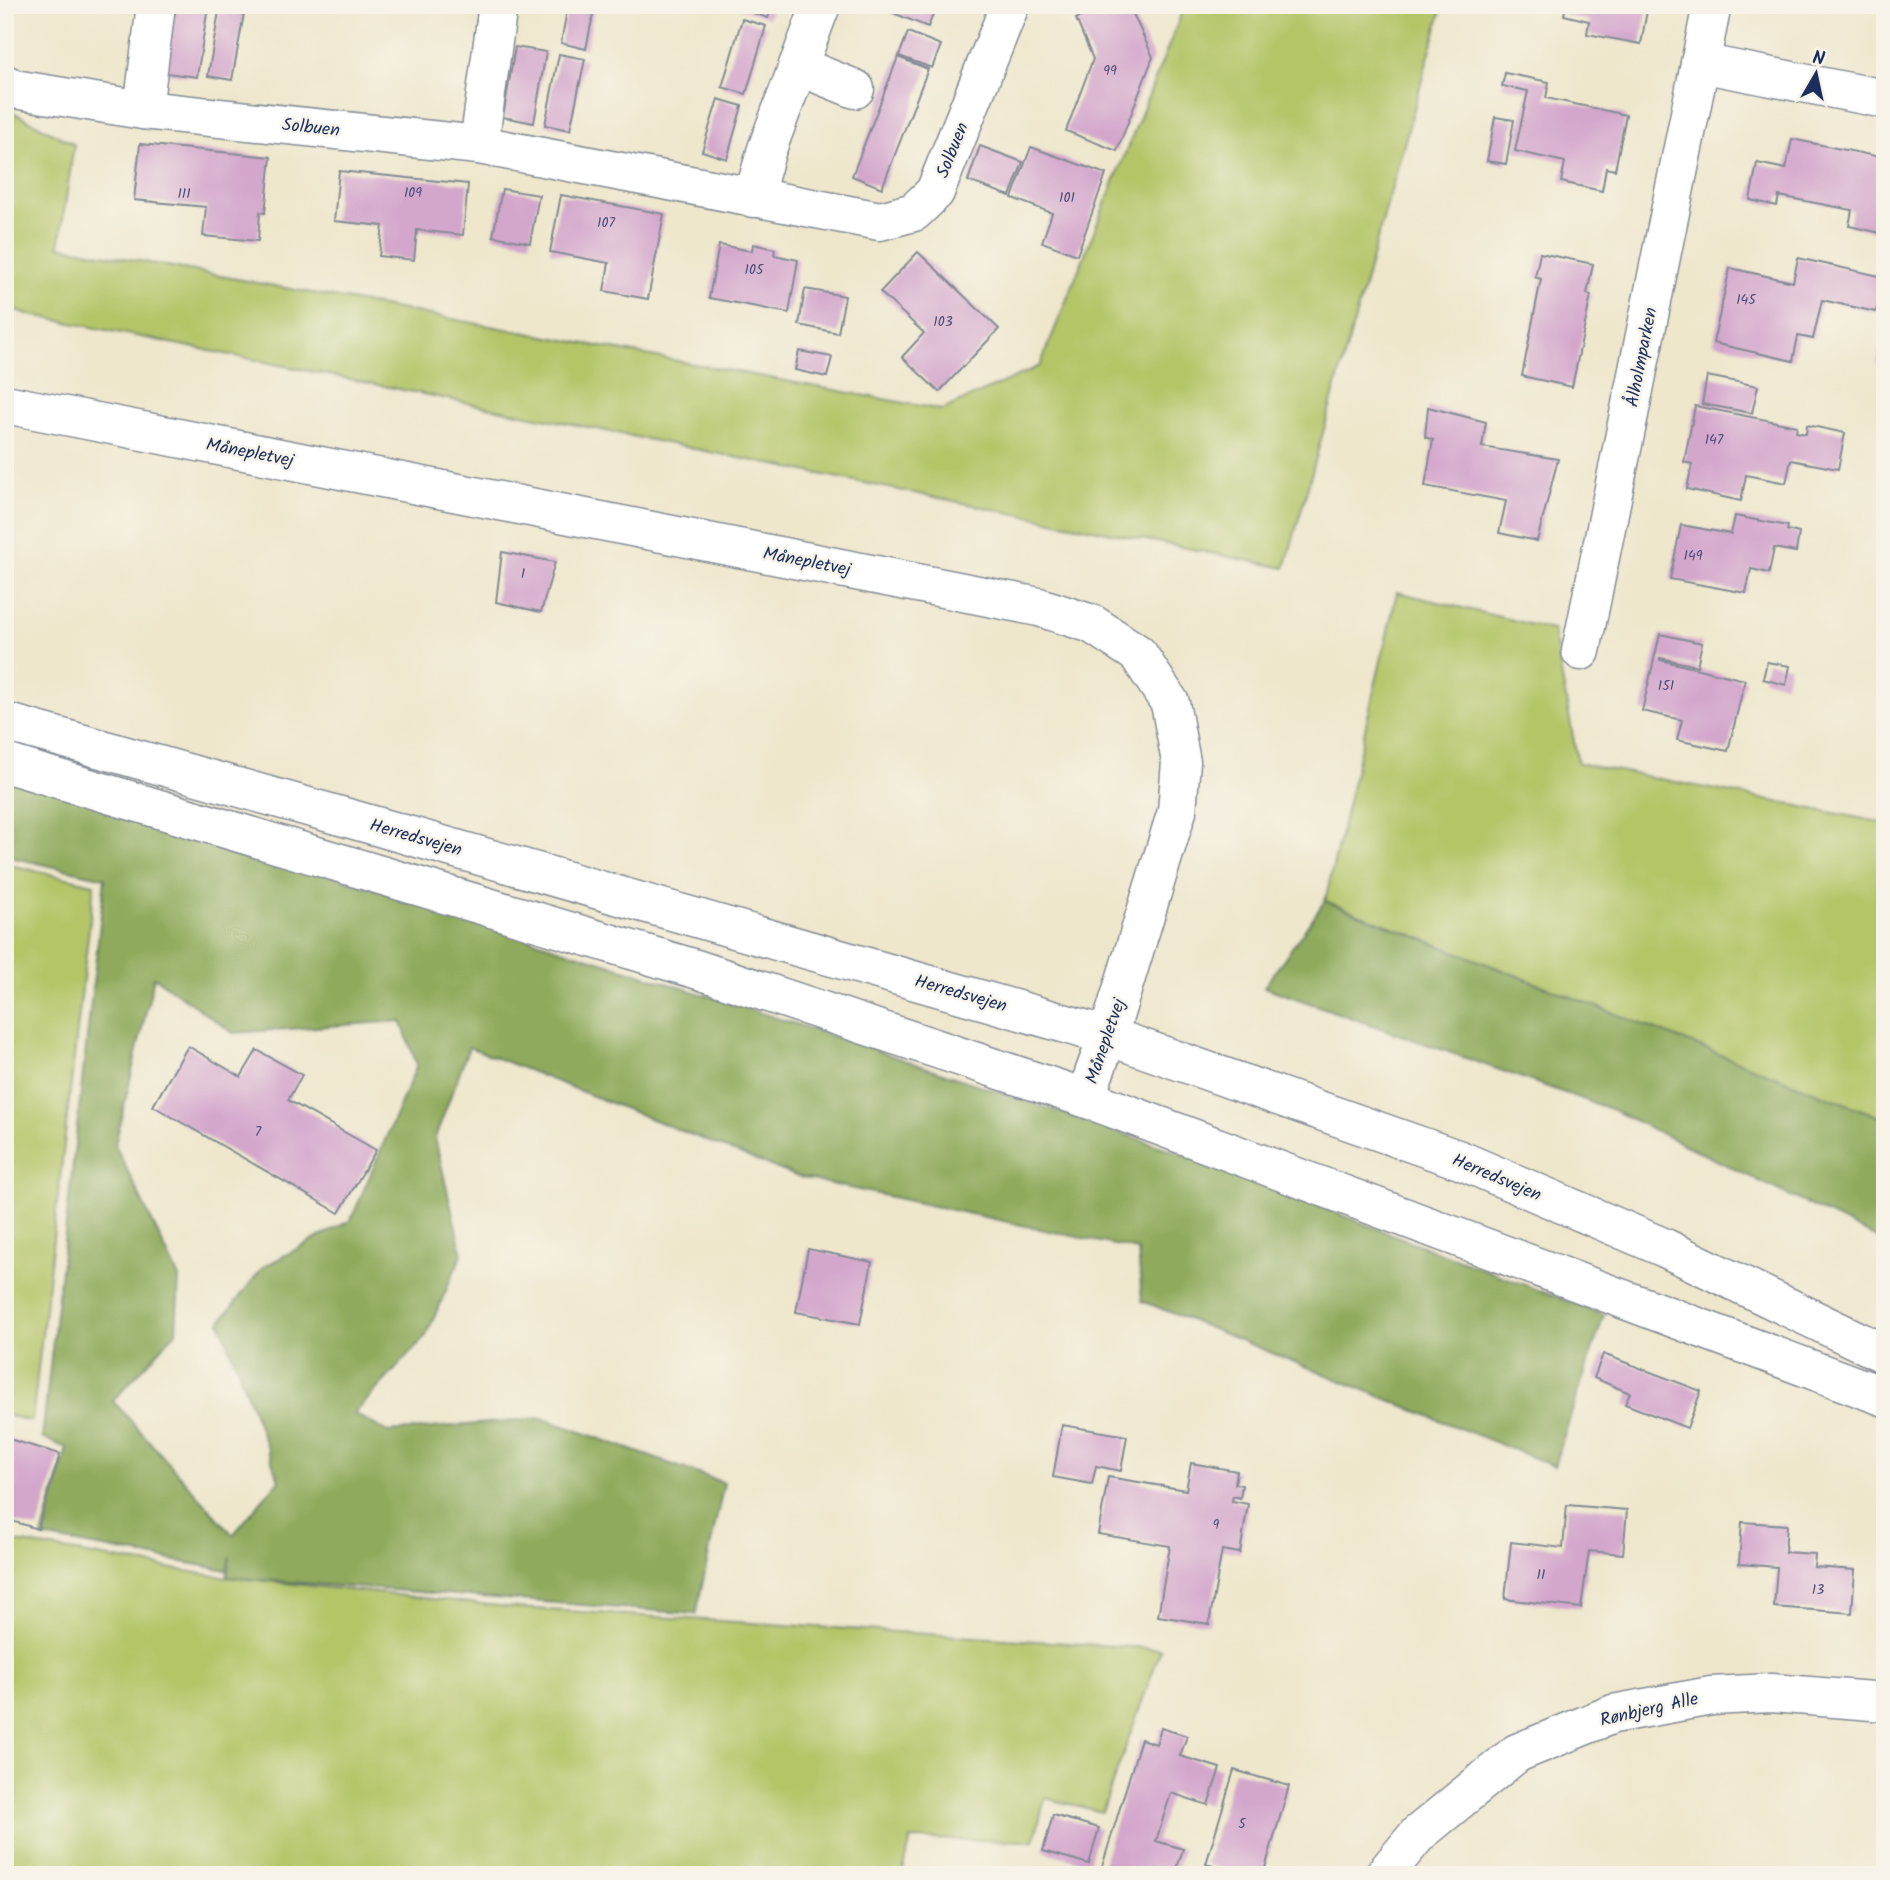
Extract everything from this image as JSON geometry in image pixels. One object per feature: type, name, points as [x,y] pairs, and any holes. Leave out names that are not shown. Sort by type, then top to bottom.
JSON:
[{"type":"street","points":[[144,110],[156,5]]},
{"type":"street","points":[[479,145],[498,5]]},
{"type":"street","points":[[753,198],[767,149],[821,5]]},
{"type":"street","name":"Solbuen","points":[[5,84],[14,89],[144,110],[479,145],[880,221],[914,212],[935,192],[1010,5]]},
{"type":"street","name":"Ålholmparken","points":[[1581,651],[1712,5]]},
{"type":"street","points":[[1700,63],[1885,99]]},
{"type":"street","points":[[798,66],[855,89]]},
{"type":"street","name":"Månepletvej","points":[[5,404],[1039,607],[1092,624],[1138,654],[1170,703],[1181,762],[1177,811],[1108,1036],[1085,1098]]},
{"type":"street","name":"Herredsvejen","points":[[5,722],[1108,1036],[1460,1160],[1665,1248],[1885,1354]]},
{"type":"street","points":[[5,763],[699,970],[1085,1098],[1885,1397]]},
{"type":"street","name":"Rønbjerg Alle","points":[[1384,1875],[1418,1834],[1517,1753],[1613,1714],[1711,1696],[1771,1693],[1885,1702]]},
{"type":"green space","points":[[1185,5],[1443,5],[1285,568],[22,313],[5,303],[5,108],[74,144],[59,246],[942,410],[1040,366]]},
{"type":"green space","points":[[1397,592],[1553,630],[1578,763],[1885,823],[1885,1119],[1325,901]]},
{"type":"green space","points":[[5,776],[146,816],[833,1036],[1168,1149],[1604,1315],[1554,1466],[1142,1301],[1138,1250],[798,1177],[469,1047],[435,1138],[462,1254],[426,1336],[354,1414],[388,1432],[542,1418],[724,1483],[696,1614],[227,1577],[230,1556],[227,1570],[42,1537],[67,1448],[42,1438],[105,878],[5,856]],"holes":[[[154,977],[233,1033],[401,1021],[417,1065],[351,1220],[263,1267],[220,1322],[279,1480],[233,1535],[113,1401],[176,1332],[179,1278],[115,1145]]]},
{"type":"green space","points":[[5,864],[94,884],[32,1421],[5,1415]]},
{"type":"green space","points":[[1325,901],[1885,1119],[1885,1242],[1613,1110],[1264,987]]},
{"type":"green space","points":[[5,1540],[209,1575],[518,1608],[1161,1649],[1102,1812],[1045,1798],[1034,1841],[911,1839],[902,1875],[5,1875]]},
{"type":"building","points":[[176,5],[208,7],[197,77],[166,73]]},
{"type":"building","points":[[220,5],[245,8],[232,80],[208,76]]},
{"type":"building","points":[[568,5],[595,5],[586,49],[561,43]]},
{"type":"building","points":[[729,5],[773,5],[768,18]]},
{"type":"building","points":[[873,5],[937,5],[928,27]]},
{"type":"building","points":[[1107,5],[1129,5],[1153,57],[1117,151],[1066,131],[1093,59],[1076,19]]},
{"type":"building","points":[[1566,5],[1648,5],[1641,44],[1587,34],[1589,21],[1564,15]]},
{"type":"building","points":[[742,19],[766,26],[746,94],[722,87]]},
{"type":"building","points":[[908,32],[941,45],[932,68],[899,56]]},
{"type":"building","points":[[515,47],[546,52],[534,123],[503,117]]},
{"type":"building","points":[[559,54],[585,59],[570,130],[545,125]]},
{"type":"building","points":[[898,57],[928,69],[882,188],[852,176]]},
{"type":"building","points":[[1505,73],[1549,82],[1546,98],[1626,115],[1615,170],[1606,168],[1602,191],[1561,182],[1565,162],[1515,151],[1528,91],[1502,86]]},
{"type":"building","points":[[718,99],[742,106],[727,159],[702,151]]},
{"type":"building","points":[[1495,117],[1514,120],[1506,164],[1487,161]]},
{"type":"building","points":[[1792,139],[1885,158],[1885,234],[1849,226],[1852,210],[1779,196],[1777,206],[1750,200],[1757,163],[1786,169]]},
{"type":"building","points":[[140,144],[271,157],[265,213],[260,212],[258,241],[203,236],[206,207],[134,200]]},
{"type":"building","points":[[980,146],[1023,162],[1010,196],[968,181]]},
{"type":"building","points":[[1031,147],[1106,174],[1077,255],[1042,242],[1052,213],[1012,198]]},
{"type":"building","points":[[339,171],[468,184],[463,235],[417,230],[414,260],[379,256],[383,226],[334,221]]},
{"type":"building","points":[[502,189],[539,195],[530,243],[493,236]]},
{"type":"building","points":[[561,195],[664,214],[648,299],[604,291],[609,263],[550,252]]},
{"type":"building","points":[[753,244],[775,249],[774,255],[798,260],[789,313],[709,298],[719,245],[752,251]]},
{"type":"building","points":[[918,252],[999,329],[939,392],[902,357],[924,333],[880,292]]},
{"type":"building","points":[[1540,253],[1593,264],[1587,294],[1591,295],[1572,387],[1522,376],[1541,279],[1535,277]]},
{"type":"building","points":[[1798,258],[1884,277],[1876,312],[1822,300],[1813,339],[1798,336],[1793,361],[1713,343],[1730,268],[1793,282]]},
{"type":"building","points":[[805,289],[845,296],[838,333],[799,325]]},
{"type":"building","points":[[1880,349],[1885,350],[1885,365],[1877,364]]},
{"type":"building","points":[[799,351],[832,357],[827,377],[795,370]]},
{"type":"building","points":[[1707,376],[1758,386],[1752,413],[1702,404]]},
{"type":"building","points":[[1695,406],[1797,426],[1796,432],[1806,434],[1807,425],[1845,433],[1838,469],[1791,460],[1786,483],[1746,475],[1741,501],[1687,489],[1692,464],[1684,462]]},
{"type":"building","points":[[1428,407],[1486,422],[1482,447],[1558,459],[1537,541],[1499,533],[1506,501],[1425,486],[1433,440],[1425,437]]},
{"type":"building","points":[[1735,516],[1788,526],[1787,530],[1799,533],[1796,552],[1774,548],[1769,573],[1751,569],[1746,593],[1670,579],[1681,525],[1731,534]]},
{"type":"building","points":[[502,552],[555,562],[541,612],[496,602]]},
{"type":"building","points":[[1660,634],[1702,643],[1697,666],[1660,660],[1745,680],[1728,751],[1677,740],[1682,720],[1642,711]]},
{"type":"building","points":[[1767,662],[1790,666],[1786,685],[1763,679]]},
{"type":"building","points":[[188,1046],[241,1077],[257,1050],[302,1075],[288,1100],[376,1150],[339,1213],[153,1106]]},
{"type":"building","points":[[808,1249],[872,1262],[860,1324],[796,1312]]},
{"type":"building","points":[[1603,1354],[1701,1391],[1687,1428],[1625,1404],[1630,1393],[1594,1378]]},
{"type":"building","points":[[1062,1425],[1127,1436],[1121,1471],[1096,1466],[1092,1484],[1053,1477]]},
{"type":"building","points":[[5,1438],[60,1454],[38,1529],[5,1519]]},
{"type":"building","points":[[1191,1463],[1237,1471],[1235,1484],[1242,1485],[1240,1498],[1233,1496],[1232,1501],[1248,1504],[1240,1553],[1222,1550],[1209,1624],[1158,1616],[1170,1546],[1098,1534],[1108,1477],[1186,1490]]},
{"type":"building","points":[[1567,1505],[1627,1510],[1623,1554],[1589,1551],[1581,1608],[1505,1599],[1511,1542],[1563,1548]]},
{"type":"building","points":[[1742,1522],[1787,1525],[1785,1552],[1815,1554],[1814,1567],[1855,1570],[1852,1613],[1774,1607],[1777,1567],[1739,1564]]},
{"type":"building","points":[[1161,1728],[1187,1736],[1180,1756],[1220,1768],[1208,1805],[1171,1793],[1156,1841],[1183,1849],[1175,1875],[1117,1875],[1101,1870],[1141,1739],[1156,1744]]},
{"type":"building","points":[[1234,1770],[1289,1786],[1263,1875],[1242,1875],[1206,1864]]},
{"type":"building","points":[[1053,1815],[1099,1828],[1089,1864],[1043,1851]]}]
